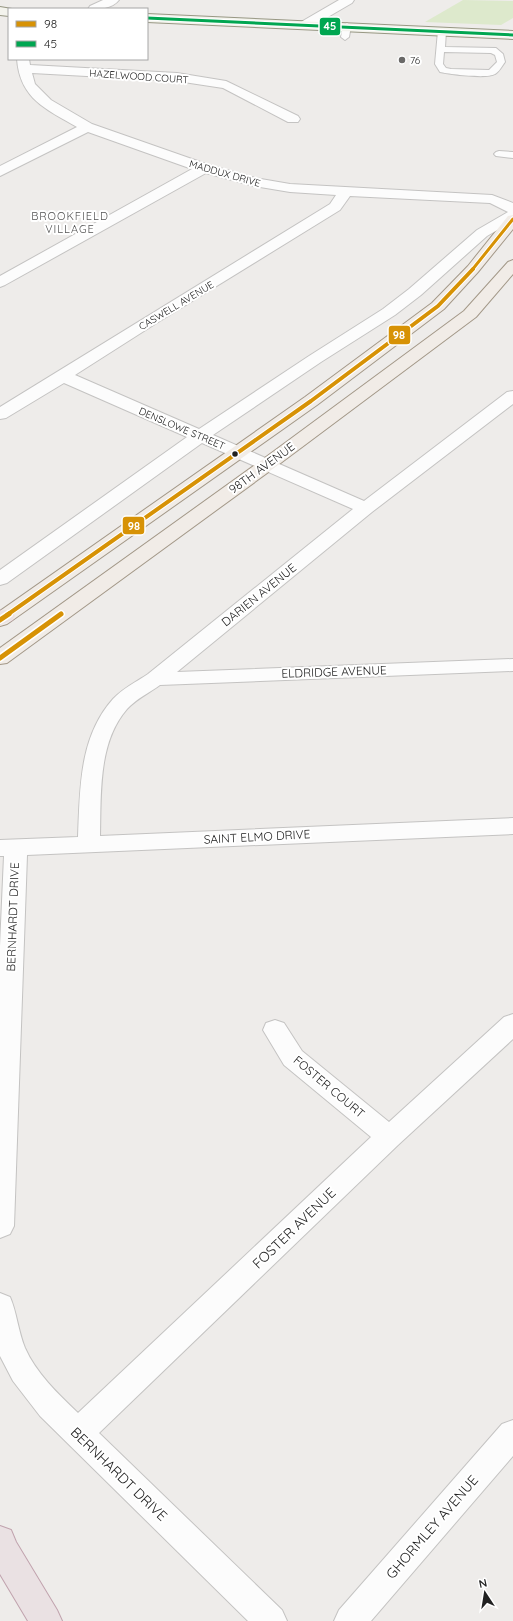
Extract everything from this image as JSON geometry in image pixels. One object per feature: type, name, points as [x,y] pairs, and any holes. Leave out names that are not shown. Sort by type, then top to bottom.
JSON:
[{"type":"highway","points":[[0,1541],[46,1621]]},
{"type":"main road","points":[[2,618],[311,401],[438,306],[473,269],[513,219]]},
{"type":"main road","name":"98TH AVENUE","points":[[0,658],[268,464],[470,314],[513,265]]},
{"type":"street","points":[[96,8],[113,0]]},
{"type":"street","points":[[305,24],[348,0]]},
{"type":"street","points":[[148,18],[305,24],[346,32],[442,31],[513,35]]},
{"type":"street","name":"HAZELWOOD COURT","points":[[24,64],[177,77],[226,85],[294,119]]},
{"type":"street","name":"MADDUX DRIVE","points":[[24,64],[29,85],[46,103],[87,127],[204,168],[254,182],[290,188],[492,199],[513,209]]},
{"type":"street","points":[[0,172],[87,127]]},
{"type":"street","points":[[0,282],[204,168]]},
{"type":"street","name":"CASWELL AVENUE","points":[[0,414],[335,207],[346,192]]},
{"type":"street","points":[[0,579],[201,436],[315,359],[389,312],[415,292],[482,233],[513,215]]},
{"type":"street","name":"DENSLOWE STREET","points":[[63,376],[366,508]]},
{"type":"street","name":"DARIEN AVENUE","points":[[88,844],[93,761],[101,734],[120,704],[155,679],[366,508],[513,396]]},
{"type":"street","name":"ELDRIDGE AVENUE","points":[[155,679],[513,665]]},
{"type":"street","name":"SAINT ELMO DRIVE","points":[[8,848],[513,826]]},
{"type":"street","name":"BERNHARDT DRIVE","points":[[0,1226],[8,848]]},
{"type":"street","name":"FOSTER AVENUE","points":[[78,1433],[389,1137],[513,1024]]},
{"type":"street","name":"FOSTER COURT","points":[[275,1030],[293,1058],[389,1137]]},
{"type":"street","name":"BERNHARDT DRIVE","points":[[0,1306],[4,1331],[15,1358],[29,1383],[50,1406],[271,1621]]},
{"type":"street","name":"GHORMLEY AVENUE","points":[[350,1621],[513,1434]]},
{"type":"lane","points":[[442,31],[439,64],[443,70],[451,72],[491,73],[501,62]]},
{"type":"lane","points":[[440,48],[493,50],[499,54],[501,62]]},
{"type":"lane","points":[[501,62],[513,62]]},
{"type":"lane","points":[[499,154],[513,155]]},
{"type":"green space","points":[[463,0],[513,1],[513,18],[501,25],[425,22]]},
{"type":"transit line","name":"45","points":[[148,18],[513,35]]},
{"type":"transit line","name":"98","points":[[0,620],[311,401],[438,306],[473,269],[513,219]]},
{"type":"transit line","name":"98","points":[[0,658],[61,614]]},
{"type":"place","name":"76","points":[[402,60]]},
{"type":"district","name":"BROOKFIELD VILLAGE","points":[[70,222]]}]
